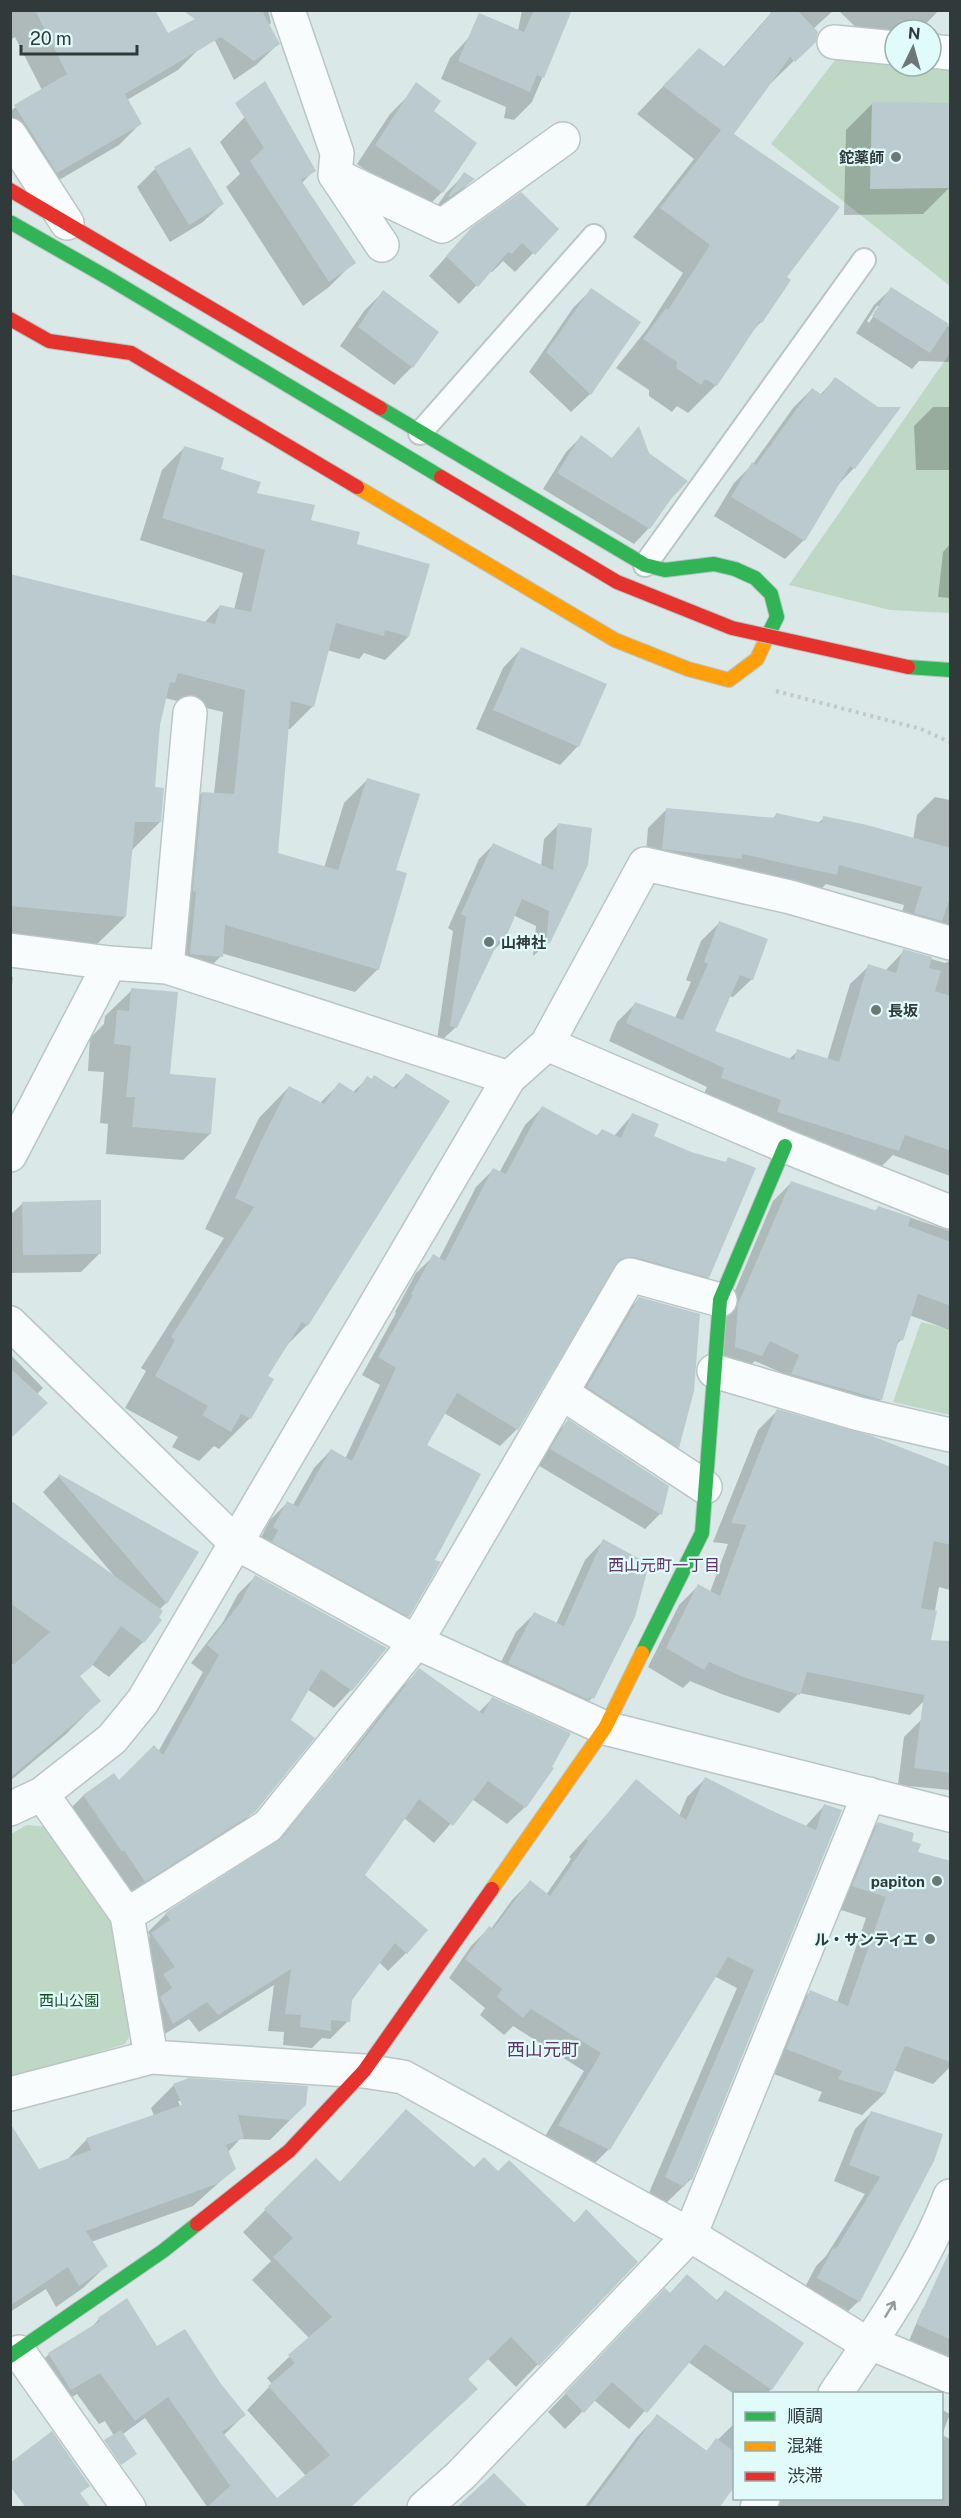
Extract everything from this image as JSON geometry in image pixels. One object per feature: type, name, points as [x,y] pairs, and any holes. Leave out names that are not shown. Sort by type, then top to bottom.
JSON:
[{"type":"street","points":[[288,10],[337,153],[335,175],[382,245]]},
{"type":"street","points":[[834,42],[883,47]]},
{"type":"street","points":[[10,135],[68,223]]},
{"type":"street","points":[[335,175],[442,226],[563,139]]},
{"type":"street","points":[[10,190],[645,565],[665,570],[714,564],[735,568],[755,578],[771,594],[777,617],[757,659],[729,680],[688,669],[615,640],[131,353],[49,341],[10,319]]},
{"type":"street","points":[[10,222],[120,285],[617,582],[732,628],[819,650],[908,667],[951,670]]},
{"type":"street","points":[[167,967],[190,713]]},
{"type":"street","points":[[10,1809],[42,1794],[112,1739],[143,1701],[509,1078],[547,1044],[645,864],[790,897],[951,943]]},
{"type":"street","points":[[10,950],[110,963],[167,967],[509,1078]]},
{"type":"street","points":[[10,1155],[110,963]]},
{"type":"street","points":[[547,1044],[785,1146],[951,1212]]},
{"type":"street","points":[[129,2508],[15,2354],[163,2251],[289,2151],[364,2071],[605,1728],[702,1533],[720,1300],[785,1146]]},
{"type":"street","points":[[126,1915],[268,1826],[416,1642],[630,1275],[720,1300]]},
{"type":"street","points":[[10,1323],[236,1543],[416,1642],[605,1728],[951,1815]]},
{"type":"street","points":[[714,1371],[859,1414],[951,1435]]},
{"type":"street","points":[[562,1393],[705,1486]]},
{"type":"street","points":[[42,1794],[126,1915],[151,2057]]},
{"type":"street","points":[[424,2508],[460,2475],[690,2235],[869,1794]]},
{"type":"street","points":[[10,2094],[151,2057],[364,2071],[403,2078],[690,2235],[869,2344],[951,2376]]},
{"type":"street","points":[[836,2392],[869,2344],[936,2232],[951,2196]]},
{"type":"lane","points":[[420,433],[594,236]]},
{"type":"lane","points":[[645,565],[864,260]]},
{"type":"path","points":[[729,680],[921,729],[951,742]]},
{"type":"green space","points":[[838,56],[883,62],[883,78],[943,78],[943,69],[950,69],[950,286],[771,144]]},
{"type":"green space","points":[[950,353],[950,613],[890,610],[789,585]]},
{"type":"green space","points":[[921,1322],[950,1329],[950,1415],[893,1402]]},
{"type":"green space","name":"西山公園","points":[[27,1825],[51,1827],[111,1919],[134,2028],[125,2044],[11,2078],[11,1834]]},
{"type":"building","points":[[35,10],[155,10],[168,33],[195,19],[182,10],[267,10],[263,13],[280,44],[254,61],[221,37],[125,94],[142,124],[57,173],[14,105],[67,74]]},
{"type":"building","points":[[534,10],[572,10],[544,78],[537,75],[530,92],[458,61],[479,13],[524,32]]},
{"type":"building","points":[[774,10],[797,10],[818,32],[816,42],[795,62],[790,57],[734,134],[840,207],[787,277],[791,280],[762,323],[760,321],[717,386],[705,379],[701,385],[676,368],[677,362],[643,339],[666,308],[668,310],[710,245],[660,208],[721,130],[663,86],[699,48],[725,67]]},
{"type":"building","points":[[265,81],[316,171],[301,180],[356,263],[329,282],[250,161],[264,148],[235,103]]},
{"type":"building","points":[[416,82],[441,101],[434,111],[477,143],[443,193],[375,145]]},
{"type":"building","points":[[872,102],[951,103],[951,188],[870,189]]},
{"type":"building","points":[[190,147],[224,204],[189,225],[154,167]]},
{"type":"building","points":[[464,172],[475,179],[450,197],[448,196]]},
{"type":"building","points":[[521,192],[559,229],[535,255],[522,243],[512,254],[508,252],[478,287],[446,256],[472,227]]},
{"type":"building","points":[[891,287],[949,324],[930,353],[872,316]]},
{"type":"building","points":[[591,288],[641,322],[591,395],[546,352]]},
{"type":"building","points":[[383,290],[439,332],[413,368],[358,327]]},
{"type":"building","points":[[835,377],[878,407],[901,407],[855,469],[850,466],[805,541],[731,497],[752,462],[756,465],[812,388],[822,395]]},
{"type":"building","points":[[639,426],[649,453],[688,481],[671,499],[650,529],[557,473],[581,435],[612,458]]},
{"type":"building","points":[[184,446],[224,458],[221,469],[261,482],[257,493],[315,505],[311,520],[360,532],[357,544],[430,564],[409,637],[385,630],[384,636],[336,623],[314,707],[291,701],[278,853],[338,870],[367,778],[420,794],[396,870],[407,873],[379,970],[225,925],[223,957],[190,954],[196,892],[193,888],[202,792],[234,794],[245,690],[178,673],[175,683],[170,682],[160,725],[155,787],[164,788],[161,822],[135,822],[126,917],[10,906],[10,574],[215,624],[220,605],[251,612],[265,550],[162,518]]},
{"type":"building","points":[[521,647],[607,684],[579,747],[493,710]]},
{"type":"building","points":[[666,808],[775,818],[776,813],[822,823],[823,816],[863,824],[951,848],[951,895],[942,921],[914,913],[922,887],[839,865],[837,875],[742,854],[742,859],[662,849]]},
{"type":"building","points":[[558,823],[592,828],[588,865],[550,943],[546,942],[549,911],[522,899],[504,942],[499,940],[457,1028],[450,1026],[466,917],[461,914],[493,843],[553,870]]},
{"type":"building","points":[[719,921],[768,939],[753,980],[740,975],[715,1031],[794,1060],[797,1049],[839,1062],[868,964],[896,973],[903,949],[932,957],[929,968],[941,971],[935,991],[951,996],[951,1151],[905,1135],[899,1151],[777,1112],[781,1100],[721,1078],[724,1068],[626,1023],[635,1002],[683,1020],[708,964],[704,962]]},
{"type":"building","points":[[131,988],[178,992],[170,1074],[216,1078],[211,1134],[132,1127],[135,1097],[126,1097],[131,1046],[114,1044],[117,1010],[129,1011]]},
{"type":"building","points":[[406,1073],[450,1101],[308,1326],[302,1322],[268,1376],[274,1379],[251,1419],[241,1414],[231,1432],[202,1415],[208,1406],[155,1376],[175,1340],[171,1337],[254,1207],[235,1198],[262,1139],[289,1086],[324,1104],[339,1082],[356,1093],[367,1076],[372,1079],[374,1075],[396,1089]]},
{"type":"building","points":[[542,1106],[598,1136],[602,1129],[621,1138],[632,1113],[659,1124],[654,1136],[691,1152],[726,1162],[728,1157],[756,1168],[709,1278],[635,1257],[619,1260],[518,1430],[457,1393],[427,1445],[481,1474],[435,1560],[441,1562],[409,1617],[272,1542],[278,1530],[273,1527],[287,1501],[298,1507],[331,1449],[352,1461],[396,1368],[378,1357],[413,1295],[411,1294],[433,1254],[445,1261],[493,1168],[506,1174]]},
{"type":"building","points":[[791,1181],[877,1211],[878,1206],[911,1217],[908,1226],[951,1242],[951,1306],[918,1294],[903,1341],[899,1339],[882,1400],[791,1374],[799,1355],[770,1341],[762,1356],[735,1347],[738,1304]]},
{"type":"building","points":[[101,1200],[101,1254],[23,1255],[22,1202]]},
{"type":"building","points":[[639,1297],[700,1314],[694,1391],[679,1448],[587,1387]]},
{"type":"building","points":[[10,1368],[48,1403],[10,1439]]},
{"type":"building","points":[[777,1409],[872,1436],[951,1467],[951,1545],[934,1541],[921,1608],[937,1611],[931,1640],[951,1641],[951,1773],[914,1768],[924,1695],[807,1672],[800,1695],[743,1677],[709,1662],[704,1670],[666,1648],[698,1584],[720,1596],[746,1525],[731,1523]]},
{"type":"building","points":[[568,1419],[669,1486],[662,1515],[550,1449]]},
{"type":"building","points":[[59,1474],[199,1552],[167,1604],[58,1476]]},
{"type":"building","points":[[10,1500],[163,1611],[159,1617],[162,1620],[144,1643],[121,1626],[91,1667],[80,1676],[101,1701],[10,1778],[10,1668],[50,1632],[10,1603]]},
{"type":"building","points":[[603,1539],[649,1564],[635,1617],[594,1699],[590,1697],[589,1700],[508,1663],[534,1612],[564,1626]]},
{"type":"building","points":[[255,1575],[387,1648],[352,1691],[321,1669],[291,1720],[315,1738],[255,1812],[145,1882],[83,1795],[114,1773],[119,1780],[154,1745],[163,1755],[219,1655],[207,1645],[240,1603]]},
{"type":"building","points":[[419,1668],[483,1714],[492,1697],[571,1733],[552,1767],[554,1768],[526,1808],[488,1781],[453,1826],[419,1799],[365,1875],[428,1930],[407,1954],[395,1943],[352,2000],[350,2022],[331,2020],[331,2031],[300,2027],[301,2015],[285,2014],[291,1969],[218,2015],[207,2002],[173,2024],[160,1997],[172,1988],[163,1974],[175,1967],[151,1933],[170,1920],[165,1913],[282,1838],[345,1760],[347,1761]]},
{"type":"building","points":[[705,1777],[772,1811],[816,1830],[824,1804],[842,1810],[692,2180],[689,2179],[684,2187],[665,2177],[754,1970],[728,1957],[610,2150],[558,2125],[601,2053],[531,2009],[523,2018],[497,1997],[502,1989],[465,1959],[489,1926],[493,1929],[530,1880],[550,1896],[588,1841],[586,1839],[636,1779],[686,1820]]},
{"type":"building","points":[[878,1822],[914,1833],[912,1841],[921,1844],[918,1852],[951,1861],[951,2062],[905,2046],[885,2094],[838,2079],[842,2071],[786,2049],[810,1990],[848,2006],[886,1897],[852,1886]]},
{"type":"building","points":[[189,2078],[308,2086],[306,2105],[290,2120],[238,2115],[244,2138],[226,2145],[236,2169],[217,2184],[86,2231],[108,2266],[79,2286],[68,2267],[10,2306],[10,2123],[39,2169],[91,2150],[86,2138],[182,2105],[173,2084]]},
{"type":"building","points":[[406,2109],[474,2167],[484,2157],[498,2171],[509,2160],[575,2223],[586,2209],[638,2262],[539,2366],[511,2337],[468,2379],[478,2389],[350,2508],[206,2508],[230,2486],[168,2397],[135,2421],[100,2373],[71,2390],[48,2353],[100,2321],[98,2318],[127,2298],[157,2346],[185,2329],[221,2384],[246,2415],[222,2432],[277,2498],[330,2455],[268,2386],[295,2363],[288,2355],[332,2317],[273,2257],[293,2238],[264,2209],[316,2158],[340,2182]]},
{"type":"building","points":[[871,2111],[943,2134],[934,2161],[860,2302],[817,2278],[833,2248],[836,2249],[880,2177],[849,2165]]},
{"type":"building","points":[[951,2248],[951,2340],[916,2324]]},
{"type":"building","points":[[687,2274],[718,2301],[725,2290],[804,2343],[772,2390],[705,2344],[647,2413],[612,2382],[584,2413],[565,2393],[665,2288],[670,2293]]},
{"type":"building","points":[[657,2414],[707,2451],[716,2438],[733,2451],[733,2489],[719,2508],[588,2508]]},
{"type":"building","points":[[121,2430],[137,2454],[121,2465],[104,2440]]},
{"type":"building","points":[[52,2431],[90,2486],[80,2493],[91,2508],[26,2508],[10,2486],[10,2463]]},
{"type":"building","points":[[494,2473],[529,2508],[456,2508]]},
{"type":"traffic: fast","points":[[10,222],[110,279],[441,477]]},
{"type":"traffic: fast","points":[[380,408],[645,565],[665,570],[714,564],[735,569],[755,578],[771,594],[777,617],[768,635]]},
{"type":"traffic: fast","points":[[908,667],[950,670]]},
{"type":"traffic: fast","points":[[642,1653],[702,1533],[720,1300],[785,1146]]},
{"type":"traffic: fast","points":[[10,2356],[163,2251],[197,2224]]},
{"type":"traffic: slow","points":[[357,487],[615,640],[688,669],[729,680],[757,659],[768,635]]},
{"type":"traffic: slow","points":[[492,1889],[605,1728],[642,1653]]},
{"type":"traffic: jam","points":[[10,190],[380,408]]},
{"type":"traffic: jam","points":[[10,319],[49,341],[131,353],[357,487]]},
{"type":"traffic: jam","points":[[441,477],[617,582],[732,628],[908,667]]},
{"type":"traffic: jam","points":[[197,2224],[289,2151],[364,2071],[492,1889]]},
{"type":"place","name":"鉈薬師","points":[[896,157]]},
{"type":"place","name":"山神社","points":[[489,942]]},
{"type":"place","name":"長坂","points":[[876,1010]]},
{"type":"place","name":"papiton","points":[[937,1881]]},
{"type":"place","name":"ル・サンティエ","points":[[930,1939]]},
{"type":"district","name":"西山元町一丁目","points":[[664,1565]]},
{"type":"district","name":"西山元町","points":[[543,2049]]}]
